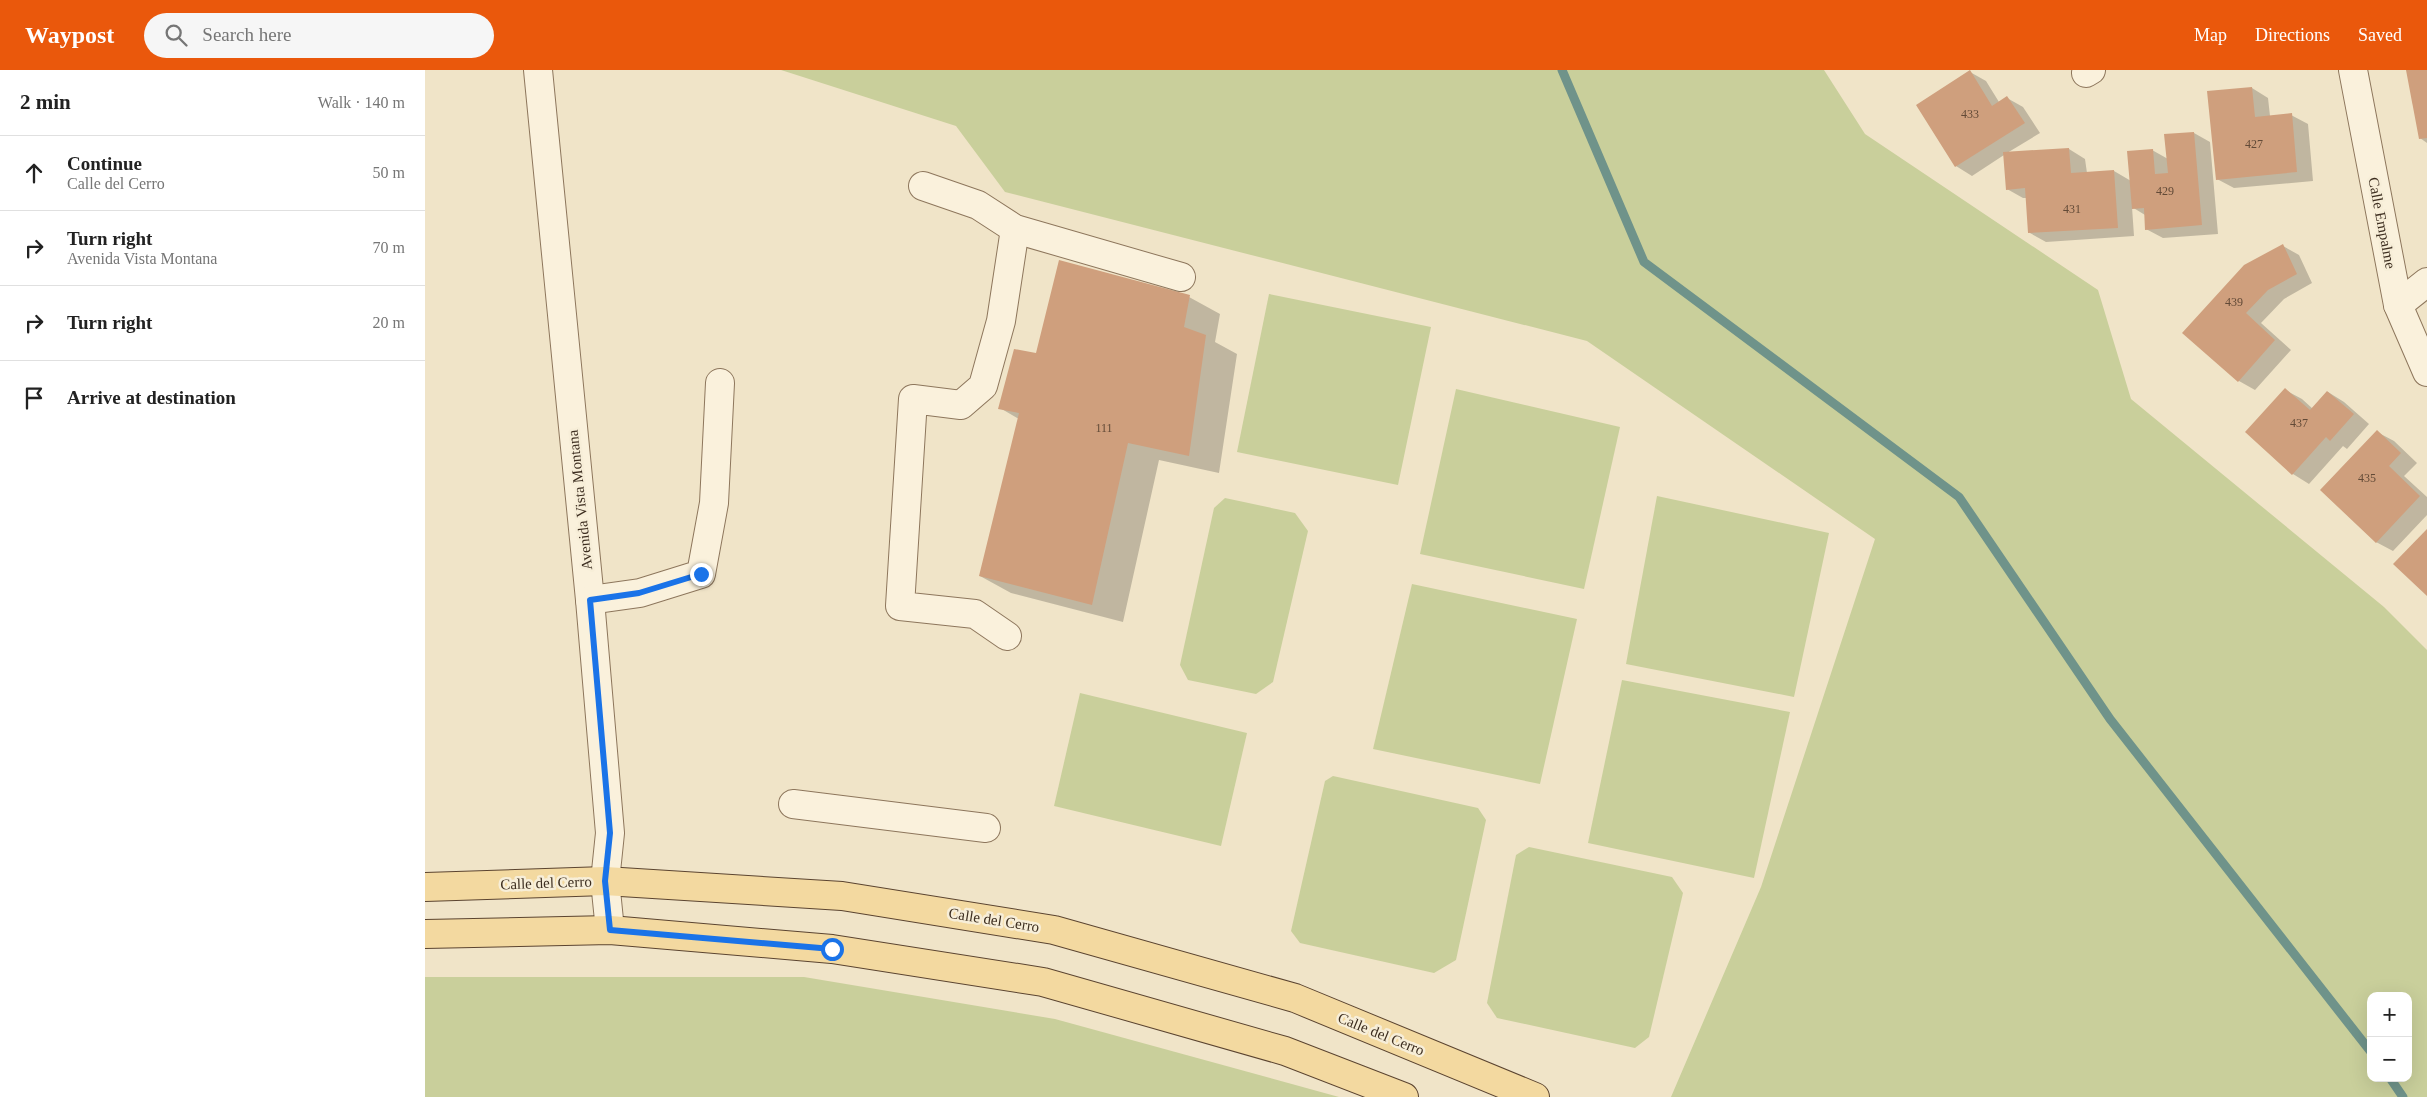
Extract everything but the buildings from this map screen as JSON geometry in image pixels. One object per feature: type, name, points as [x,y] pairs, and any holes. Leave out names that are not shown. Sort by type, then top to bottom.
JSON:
[{"type":"main road","name":"Calle del Cerro","points":[[425,888],[605,881],[842,896],[1054,930],[1295,998],[1535,1097]]},
{"type":"main road","points":[[425,934],[610,930],[832,949],[1043,982],[1285,1051],[1404,1097]]},
{"type":"street","name":"Avenida Vista Montana","points":[[538,70],[590,600],[610,833],[605,881],[610,930]]},
{"type":"street","name":"Calle Empalme","points":[[2353,70],[2398,305],[2427,372]]},
{"type":"street","points":[[923,186],[978,205],[1015,229],[1181,277]]},
{"type":"street","points":[[1007,636],[975,614],[901,606],[913,399],[961,405],[983,386],[1001,320],[1015,229]]},
{"type":"street","points":[[2398,305],[2427,282]]},
{"type":"street","points":[[590,600],[639,593],[701,574],[714,502],[720,383]]},
{"type":"street","points":[[793,804],[986,828]]},
{"type":"green space","points":[[781,70],[1824,70],[1865,134],[2098,290],[2131,399],[2384,607],[2427,650],[2427,1097],[1671,1097],[1761,887],[1875,539],[1587,341],[1005,192],[956,126]]},
{"type":"green space","points":[[1269,294],[1431,327],[1398,485],[1237,452]]},
{"type":"green space","points":[[1456,389],[1620,427],[1584,589],[1420,554]]},
{"type":"green space","points":[[1657,496],[1829,533],[1794,697],[1626,664]]},
{"type":"green space","points":[[1225,498],[1295,513],[1308,531],[1273,682],[1256,694],[1188,680],[1180,665],[1214,508]]},
{"type":"green space","points":[[1412,584],[1577,619],[1540,784],[1373,749]]},
{"type":"green space","points":[[1622,680],[1790,712],[1754,878],[1588,843]]},
{"type":"green space","points":[[1080,693],[1247,733],[1221,846],[1054,806]]},
{"type":"green space","points":[[1333,776],[1478,808],[1486,820],[1456,960],[1434,973],[1300,943],[1291,931],[1325,781]]},
{"type":"green space","points":[[1529,847],[1672,877],[1683,893],[1649,1037],[1635,1048],[1497,1018],[1487,1003],[1516,855]]},
{"type":"green space","points":[[425,977],[804,977],[1055,1019],[1339,1097],[425,1097]]},
{"type":"waterway","points":[[1562,70],[1644,262],[1959,497],[2110,719],[2367,1047]]},
{"type":"waterway","points":[[2393,1082],[2403,1097]]},
{"type":"route","points":[[701,574],[639,593],[590,600],[610,833],[605,881],[610,930],[832,949]]}]
